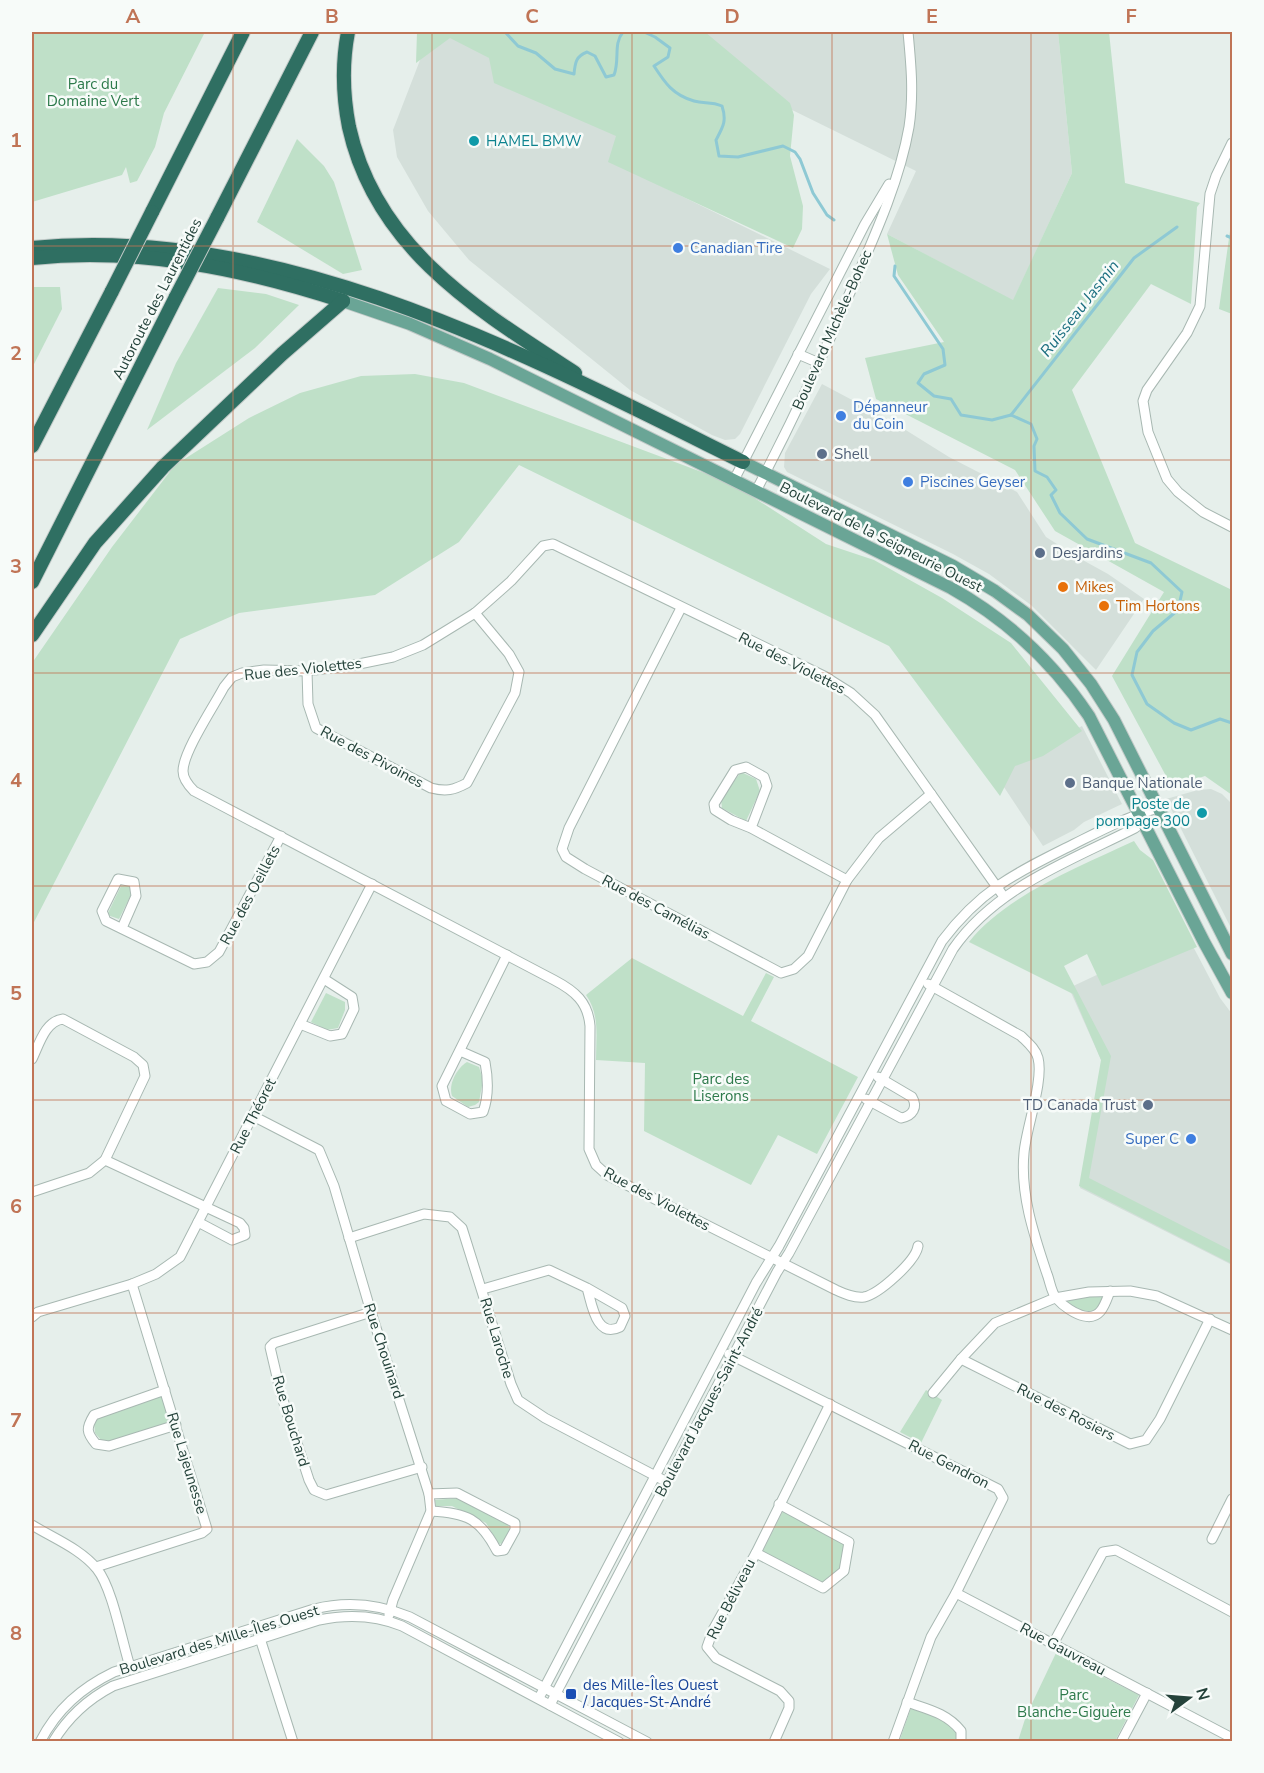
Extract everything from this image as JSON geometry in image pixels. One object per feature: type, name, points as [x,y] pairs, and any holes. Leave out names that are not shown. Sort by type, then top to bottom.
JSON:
[{"type":"highway","points":[[32,444],[243,32]]},
{"type":"highway","name":"Autoroute des Laurentides","points":[[32,582],[312,32]]},
{"type":"highway","points":[[348,32],[344,76],[352,139],[370,189],[393,226],[423,261],[462,295],[518,336],[612,397]]},
{"type":"highway","points":[[32,248],[86,245],[154,247],[221,256],[277,268],[333,284],[429,317],[612,397],[743,462]]},
{"type":"highway","points":[[32,258],[103,255],[174,260],[255,275],[343,301]]},
{"type":"highway","points":[[32,635],[90,550],[140,491],[202,428],[343,301]]},
{"type":"main road","name":"Boulevard de la Seigneurie Ouest","points":[[343,301],[404,322],[460,345],[756,490],[951,588],[983,607],[1025,640],[1067,685],[1093,724],[1208,950],[1233,993]]},
{"type":"main road","name":"Boulevard de la Seigneurie Ouest","points":[[743,462],[953,566],[995,591],[1047,633],[1087,679],[1114,720],[1233,954]]},
{"type":"main road","points":[[983,607],[995,591]]},
{"type":"street","name":"Boulevard Michèle-Bohec","points":[[756,490],[819,363],[878,229],[899,166],[909,126],[912,98],[908,32]]},
{"type":"street","points":[[1233,142],[1210,194],[1200,306],[1187,333],[1147,390],[1143,400],[1148,432],[1167,479],[1178,492],[1203,512],[1233,527]]},
{"type":"street","name":"Boulevard Michèle-Bohec","points":[[734,480],[865,224],[899,166]]},
{"type":"street","points":[[798,354],[819,363]]},
{"type":"street","name":"Rue des Violettes","points":[[918,1245],[916,1254],[909,1263],[879,1289],[865,1297],[849,1296],[612,1177],[596,1166],[591,1158],[588,1143],[590,1026],[588,1011],[579,996],[194,791],[186,783],[183,772],[186,758],[224,687],[232,677],[264,670],[307,671],[354,665],[393,657],[423,645],[475,613],[511,581],[543,546],[553,544],[824,676],[851,693],[875,715],[1004,897]]},
{"type":"street","name":"Rue des Camélias","points":[[681,608],[569,828],[562,849],[566,857],[781,973],[794,969],[808,956],[847,880],[879,838],[931,794]]},
{"type":"street","name":"Rue des Pivoines","points":[[307,671],[308,704],[316,728],[431,788],[442,791],[454,790],[467,783],[515,693],[519,672],[508,654],[475,613]]},
{"type":"street","points":[[751,828],[767,786],[764,777],[746,767],[735,770],[714,804],[715,810],[847,880]]},
{"type":"street","points":[[1141,818],[1159,808]]},
{"type":"street","name":"Boulevard Jacques-Saint-André","points":[[539,1698],[721,1350],[937,949],[974,904],[996,886],[1129,817],[1141,818],[1135,828],[1036,878],[1004,897],[982,914],[964,933],[947,958],[733,1356],[550,1705]]},
{"type":"street","name":"Rue des Oeillets","points":[[122,928],[136,896],[134,882],[118,879],[102,911],[106,921],[194,964],[207,963],[219,952],[281,836]]},
{"type":"street","name":"Rue Théoret","points":[[32,1317],[38,1312],[132,1284],[156,1274],[180,1257],[372,884]]},
{"type":"street","points":[[460,1051],[484,1062],[488,1078],[486,1104],[483,1112],[470,1114],[446,1101],[442,1086],[507,956]]},
{"type":"street","points":[[300,1024],[330,1036],[342,1034],[354,1009],[352,997],[324,979]]},
{"type":"street","points":[[920,980],[1021,1036],[1032,1047],[1038,1058],[1039,1076],[1024,1152],[1026,1203],[1055,1298],[1074,1312],[1084,1316],[1094,1316],[1102,1311],[1110,1291]]},
{"type":"street","points":[[32,1059],[48,1026],[55,1020],[63,1019],[134,1056],[142,1065],[145,1076],[105,1160],[89,1173],[32,1192]]},
{"type":"street","points":[[859,1095],[902,1118],[913,1112],[915,1105],[912,1097],[871,1074]]},
{"type":"street","name":"Rue Chouinard","points":[[253,1116],[319,1150],[334,1186],[371,1312],[422,1467],[431,1510],[390,1610],[388,1621]]},
{"type":"street","points":[[105,1160],[240,1223],[245,1235],[232,1240],[198,1222]]},
{"type":"street","name":"Rue Laroche","points":[[349,1238],[424,1215],[450,1217],[462,1228],[518,1400],[545,1418],[667,1482]]},
{"type":"street","points":[[483,1289],[549,1270],[587,1288],[622,1308],[624,1316],[620,1327],[614,1330],[602,1328],[598,1323],[587,1288]]},
{"type":"street","name":"Rue Lajeunesse","points":[[96,1568],[202,1533],[207,1529],[132,1284]]},
{"type":"street","points":[[933,1393],[995,1323],[1055,1298],[1089,1292],[1130,1291],[1157,1296],[1233,1330]]},
{"type":"street","name":"Rue Bouchard","points":[[371,1312],[274,1343],[270,1347],[281,1394],[309,1480],[314,1490],[326,1495],[422,1467]]},
{"type":"street","name":"Rue des Rosiers","points":[[961,1359],[1130,1444],[1146,1440],[1160,1419],[1210,1319]]},
{"type":"street","name":"Rue Gendron","points":[[721,1350],[998,1489],[1003,1498],[1001,1507],[957,1593],[931,1637],[892,1742]]},
{"type":"street","points":[[165,1390],[94,1415],[87,1426],[88,1434],[96,1444],[109,1446],[176,1425]]},
{"type":"street","name":"Rue Béliveau","points":[[774,1742],[789,1708],[789,1701],[780,1691],[716,1658],[707,1647],[712,1630],[756,1553],[830,1404]]},
{"type":"street","points":[[429,1494],[457,1493],[515,1523],[515,1530],[504,1550],[497,1551],[488,1533],[478,1523],[455,1512],[431,1510]]},
{"type":"street","points":[[1212,1539],[1233,1498]]},
{"type":"street","name":"Rue Béliveau","points":[[756,1553],[823,1588],[844,1571],[849,1542],[779,1504]]},
{"type":"street","points":[[32,1525],[74,1549],[96,1568],[105,1582],[133,1679]]},
{"type":"street","points":[[1053,1644],[1103,1552],[1116,1550],[1233,1612]]},
{"type":"street","name":"Rue Gauvreau","points":[[957,1593],[1233,1737]]},
{"type":"street","name":"Boulevard des Mille-Îles Ouest","points":[[40,1742],[58,1712],[82,1690],[107,1676],[256,1627],[329,1606],[364,1605],[390,1610],[417,1620],[647,1742]]},
{"type":"street","name":"Boulevard des Mille-Îles Ouest","points":[[53,1742],[67,1722],[86,1703],[108,1689],[260,1638],[339,1616],[361,1616],[388,1621],[411,1630],[619,1742]]},
{"type":"street","points":[[256,1627],[293,1742]]},
{"type":"street","points":[[1121,1742],[1147,1693]]},
{"type":"street","points":[[907,1702],[953,1720],[961,1731],[961,1742]]},
{"type":"shaded area","points":[[696,32],[1058,32],[1072,173],[1013,301],[887,234],[916,171],[782,105]]},
{"type":"shaded area","points":[[449,34],[620,135],[612,162],[830,269],[811,294],[740,434],[735,439],[725,440],[712,435],[630,390],[469,260],[428,211],[397,157],[393,130],[422,55]]},
{"type":"shaded area","points":[[822,384],[888,419],[949,457],[1017,492],[1046,537],[1108,574],[1144,599],[1096,670],[1031,605],[989,574],[787,472],[784,467],[785,453]]},
{"type":"shaded area","points":[[1082,726],[1122,804],[1084,822],[1074,830],[1043,846],[994,772]]},
{"type":"shaded area","points":[[1211,789],[1222,794],[1232,804],[1232,930],[1166,799],[1198,790]]},
{"type":"shaded area","points":[[1186,933],[1220,998],[1232,1014],[1232,1265],[1080,1188],[1102,1062],[1069,988]]},
{"type":"green space","name":"Parc du Domaine Vert","points":[[32,32],[205,32],[164,113],[155,147],[137,181],[130,183],[126,167],[122,175],[32,202]]},
{"type":"green space","points":[[417,32],[705,32],[790,103],[794,115],[790,156],[803,206],[802,229],[793,248],[608,162],[616,136],[494,83],[489,58],[450,38],[416,63]]},
{"type":"green space","points":[[1058,32],[1109,32],[1125,183],[1200,203],[1197,207],[1191,304],[1151,284],[1072,390],[1135,543],[1232,590],[1232,795],[1205,776],[1172,787],[1112,676],[1164,592],[1055,531],[1015,470],[876,399],[865,358],[944,342],[898,275],[887,234],[1013,300],[1072,173]]},
{"type":"green space","points":[[297,139],[324,166],[334,182],[362,270],[343,274],[257,222]]},
{"type":"green space","points":[[1232,217],[1232,314],[1219,309]]},
{"type":"green space","points":[[32,287],[60,287],[62,309],[32,368]]},
{"type":"green space","points":[[218,288],[266,294],[299,305],[255,348],[147,430],[176,363]]},
{"type":"green space","points":[[415,374],[464,383],[715,477],[742,490],[826,544],[874,560],[942,598],[1011,643],[1082,731],[1043,756],[1015,766],[1000,796],[889,646],[519,465],[459,542],[375,595],[239,613],[180,639],[32,926],[32,663],[112,547],[175,465],[249,418],[300,393],[361,376]]},
{"type":"green space","points":[[741,772],[756,779],[760,791],[746,821],[722,808],[721,799]]},
{"type":"green space","points":[[1134,841],[1140,850],[1153,860],[1197,947],[1102,986],[1087,954],[1064,966],[1111,1056],[1089,1178],[1232,1251],[1232,1264],[1079,1186],[1101,1060],[1073,994],[969,942],[985,925],[1023,896]]},
{"type":"green space","points":[[127,885],[131,888],[131,895],[119,919],[107,915],[121,886]]},
{"type":"green space","name":"Parc des Liserons","points":[[632,958],[743,1016],[766,973],[774,977],[751,1021],[858,1077],[817,1154],[778,1135],[751,1185],[644,1131],[645,1063],[596,1060],[595,1018],[586,995]]},
{"type":"green space","points":[[326,993],[345,1002],[345,1010],[338,1028],[327,1030],[311,1022]]},
{"type":"green space","points":[[467,1062],[479,1067],[483,1080],[479,1102],[468,1107],[452,1096],[451,1091],[454,1077]]},
{"type":"green space","points":[[1106,1294],[1099,1310],[1085,1313],[1064,1302],[1089,1296]]},
{"type":"green space","points":[[926,1390],[942,1400],[921,1443],[900,1432]]},
{"type":"green space","points":[[162,1396],[170,1422],[110,1442],[101,1440],[95,1433],[94,1422],[98,1418]]},
{"type":"green space","points":[[457,1498],[508,1525],[510,1530],[503,1543],[499,1544],[486,1523],[452,1506],[436,1506],[435,1500]]},
{"type":"green space","points":[[783,1511],[844,1543],[840,1569],[823,1584],[762,1553]]},
{"type":"green space","name":"Parc Blanche-Giguère","points":[[1056,1653],[1139,1695],[1115,1741],[1018,1741],[1026,1716]]},
{"type":"green space","points":[[911,1708],[947,1724],[958,1733],[957,1741],[899,1742]]},
{"type":"waterway","points":[[505,32],[518,46],[536,53],[555,69],[574,74],[577,60],[587,52],[595,56],[606,77],[614,75],[618,42],[623,32]]},
{"type":"waterway","points":[[644,32],[670,48],[668,57],[654,66],[670,88],[698,102],[722,106],[724,124],[716,140],[719,156],[738,157],[783,146],[795,152],[813,193],[827,215],[834,220]]},
{"type":"waterway","name":"Ruisseau Jasmin","points":[[1011,415],[1134,258],[1177,227]]},
{"type":"waterway","name":"Ruisseau Jasmin","points":[[1227,236],[1232,238]]},
{"type":"waterway","points":[[895,266],[894,276],[943,349],[945,365],[924,374],[918,383],[934,396],[951,399],[961,415],[992,420],[1011,415],[1031,424],[1037,439],[1034,446],[1035,471],[1047,477],[1056,490],[1051,495],[1060,513],[1087,539],[1151,563],[1182,592],[1178,610],[1153,631],[1137,652],[1132,675],[1147,704],[1174,723],[1191,730],[1220,719],[1232,723]]},
{"type":"place","name":"HAMEL BMW","points":[[474,141]]},
{"type":"place","name":"Canadian Tire","points":[[678,248]]},
{"type":"place","name":"Dépanneur du Coin","points":[[841,416]]},
{"type":"place","name":"Shell","points":[[822,454]]},
{"type":"place","name":"Piscines Geyser","points":[[908,482]]},
{"type":"place","name":"Desjardins","points":[[1040,553]]},
{"type":"place","name":"Mikes","points":[[1063,587]]},
{"type":"place","name":"Tim Hortons","points":[[1104,606]]},
{"type":"place","name":"Banque Nationale","points":[[1070,783]]},
{"type":"place","name":"Poste de pompage 300","points":[[1202,813]]},
{"type":"place","name":"TD Canada Trust","points":[[1148,1105]]},
{"type":"place","name":"Super C","points":[[1191,1139]]},
{"type":"place","name":"des Mille-Îles Ouest / Jacques-St-André","points":[[571,1694]]}]
